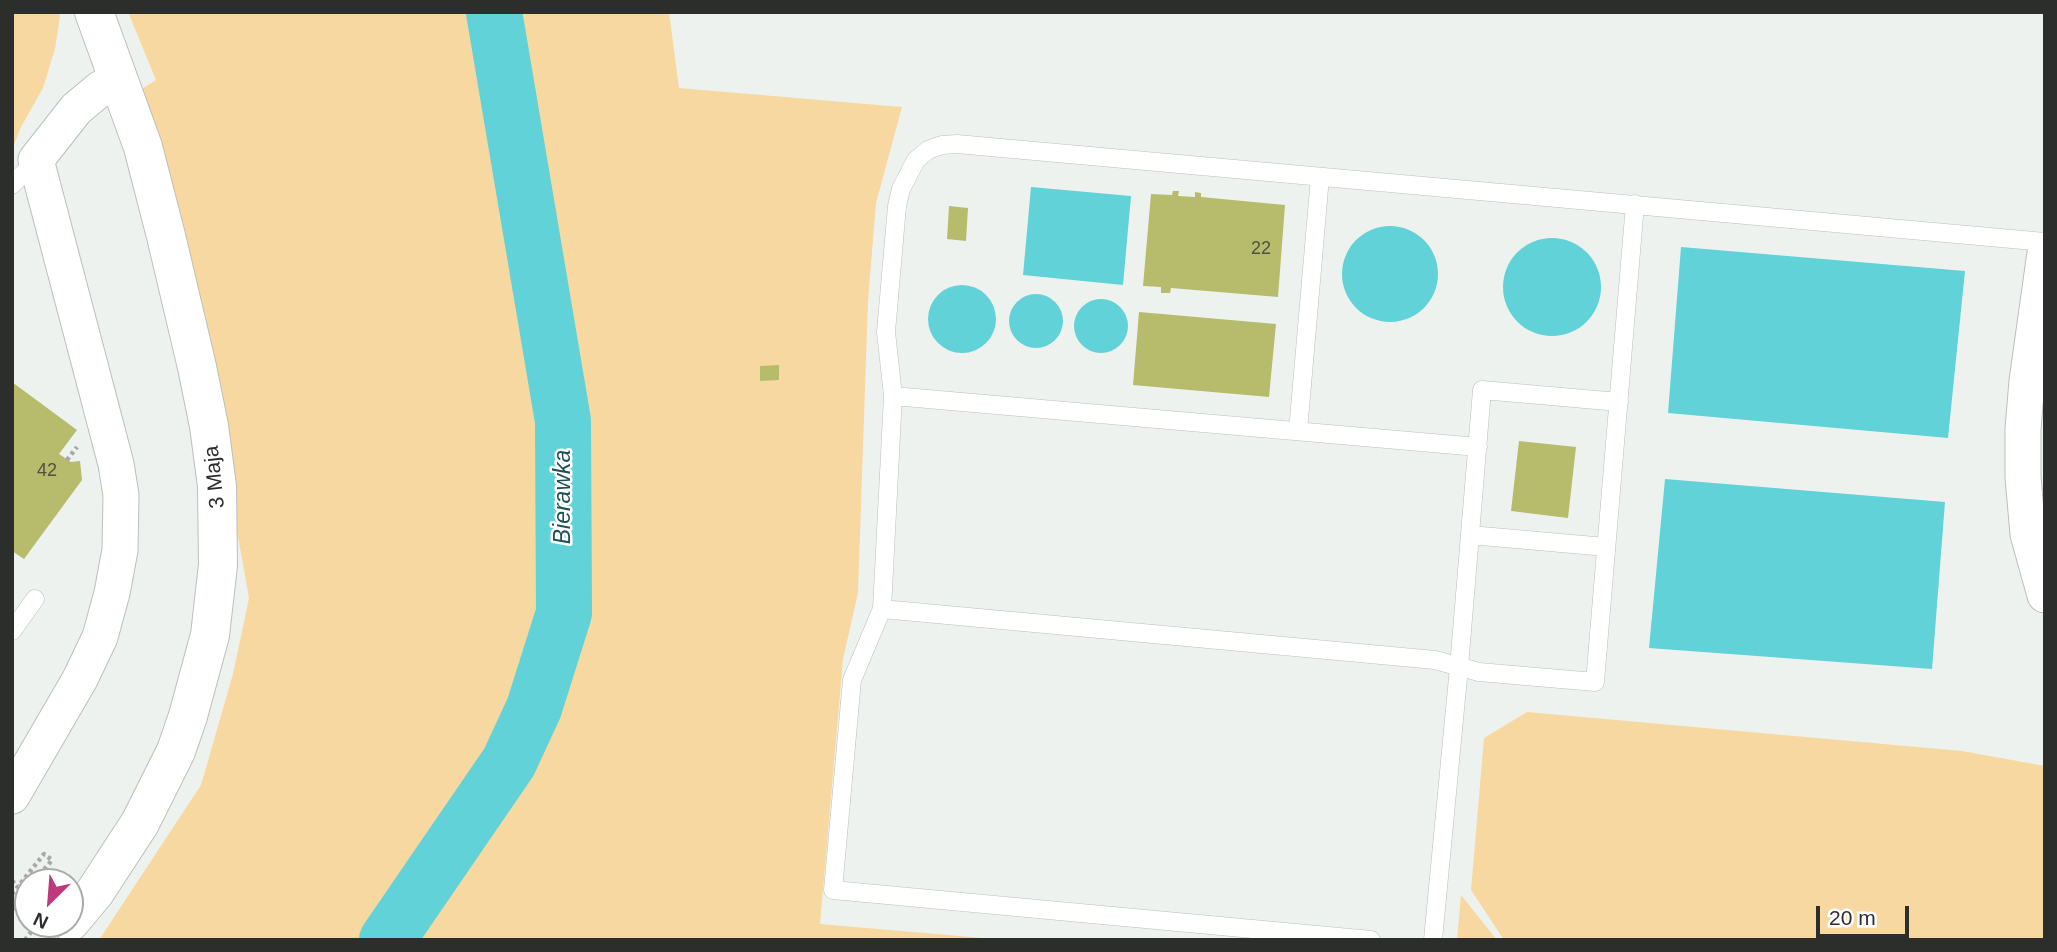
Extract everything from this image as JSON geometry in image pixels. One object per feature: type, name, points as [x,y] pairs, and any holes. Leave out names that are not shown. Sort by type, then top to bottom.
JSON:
[{"type":"main road","name":"3 Maja","points":[[84,902],[95,892],[141,823],[176,751],[210,635],[218,565],[217,486],[204,402],[143,147],[94,12]]},
{"type":"street","points":[[12,796],[75,688],[100,637],[120,550],[121,495],[116,464],[36,160],[76,109],[100,89],[119,78]]},
{"type":"street","points":[[2045,253],[2027,381],[2022,477],[2028,534],[2045,595]]},
{"type":"lane","points":[[1371,940],[833,890],[852,680],[881,609],[893,396],[886,332],[897,206],[908,173],[916,160],[928,150],[957,144],[2045,242]]},
{"type":"lane","points":[[12,185],[36,160]]},
{"type":"lane","points":[[1298,431],[1320,177]]},
{"type":"lane","points":[[881,609],[1435,660],[1479,672],[1595,682],[1635,204]]},
{"type":"lane","points":[[1433,940],[1482,390],[1619,402]]},
{"type":"lane","points":[[893,396],[1478,447]]},
{"type":"lane","points":[[1470,534],[1606,548]]},
{"type":"lane","points":[[12,631],[35,599]]},
{"type":"path","points":[[33,868],[44,854],[52,860],[45,868]]},
{"type":"shaded area","points":[[12,12],[59,12],[60,17],[55,49],[43,88],[21,127],[12,150]]},
{"type":"shaded area","points":[[128,12],[669,12],[679,88],[902,107],[876,203],[868,301],[858,593],[843,659],[820,924],[1007,940],[99,940],[201,785],[233,674],[249,598],[229,487],[137,92],[156,80]]},
{"type":"shaded area","points":[[1527,712],[1962,751],[2045,766],[2045,940],[1504,940],[1471,890],[1484,738]]},
{"type":"shaded area","points":[[1461,895],[1497,940],[1457,940]]},
{"type":"water","points":[[1031,187],[1131,196],[1123,285],[1023,275]]},
{"type":"water","points":[[1390,226],[1408,229],[1424,240],[1435,256],[1438,274],[1435,292],[1424,308],[1408,319],[1390,322],[1372,319],[1356,308],[1345,292],[1342,274],[1345,256],[1356,240],[1372,229]]},
{"type":"water","points":[[1552,238],[1571,242],[1587,252],[1597,268],[1601,287],[1597,306],[1587,322],[1571,332],[1552,336],[1533,332],[1517,322],[1507,306],[1503,287],[1507,268],[1517,252],[1533,242]]},
{"type":"water","points":[[1681,247],[1965,271],[1948,438],[1668,413]]},
{"type":"water","points":[[955,285],[969,285],[981,290],[991,300],[996,319],[991,338],[981,348],[969,353],[955,353],[943,348],[933,338],[928,326],[928,312],[933,300],[943,290]]},
{"type":"water","points":[[1036,294],[1055,302],[1063,321],[1055,340],[1036,348],[1017,340],[1009,321],[1017,302]]},
{"type":"water","points":[[1101,299],[1120,307],[1128,326],[1120,345],[1101,353],[1082,345],[1074,326],[1082,307]]},
{"type":"water","points":[[1665,479],[1945,502],[1932,669],[1649,648]]},
{"type":"building","points":[[1173,191],[1179,191],[1178,196],[1195,197],[1195,192],[1201,193],[1201,197],[1285,205],[1278,297],[1171,288],[1170,293],[1161,293],[1161,287],[1143,286],[1151,194],[1172,195]]},
{"type":"building","points":[[949,206],[968,208],[966,241],[947,239]]},
{"type":"building","points":[[1139,312],[1276,324],[1269,397],[1133,385]]},
{"type":"building","points":[[779,365],[779,380],[760,381],[760,366]]},
{"type":"building","points":[[12,382],[77,430],[59,454],[71,462],[80,461],[82,480],[24,559],[12,551]]},
{"type":"building","points":[[1519,441],[1576,447],[1568,518],[1511,511]]},
{"type":"waterway","name":"Bierawka","points":[[387,940],[509,762],[534,708],[564,613],[563,421],[494,12]]}]
